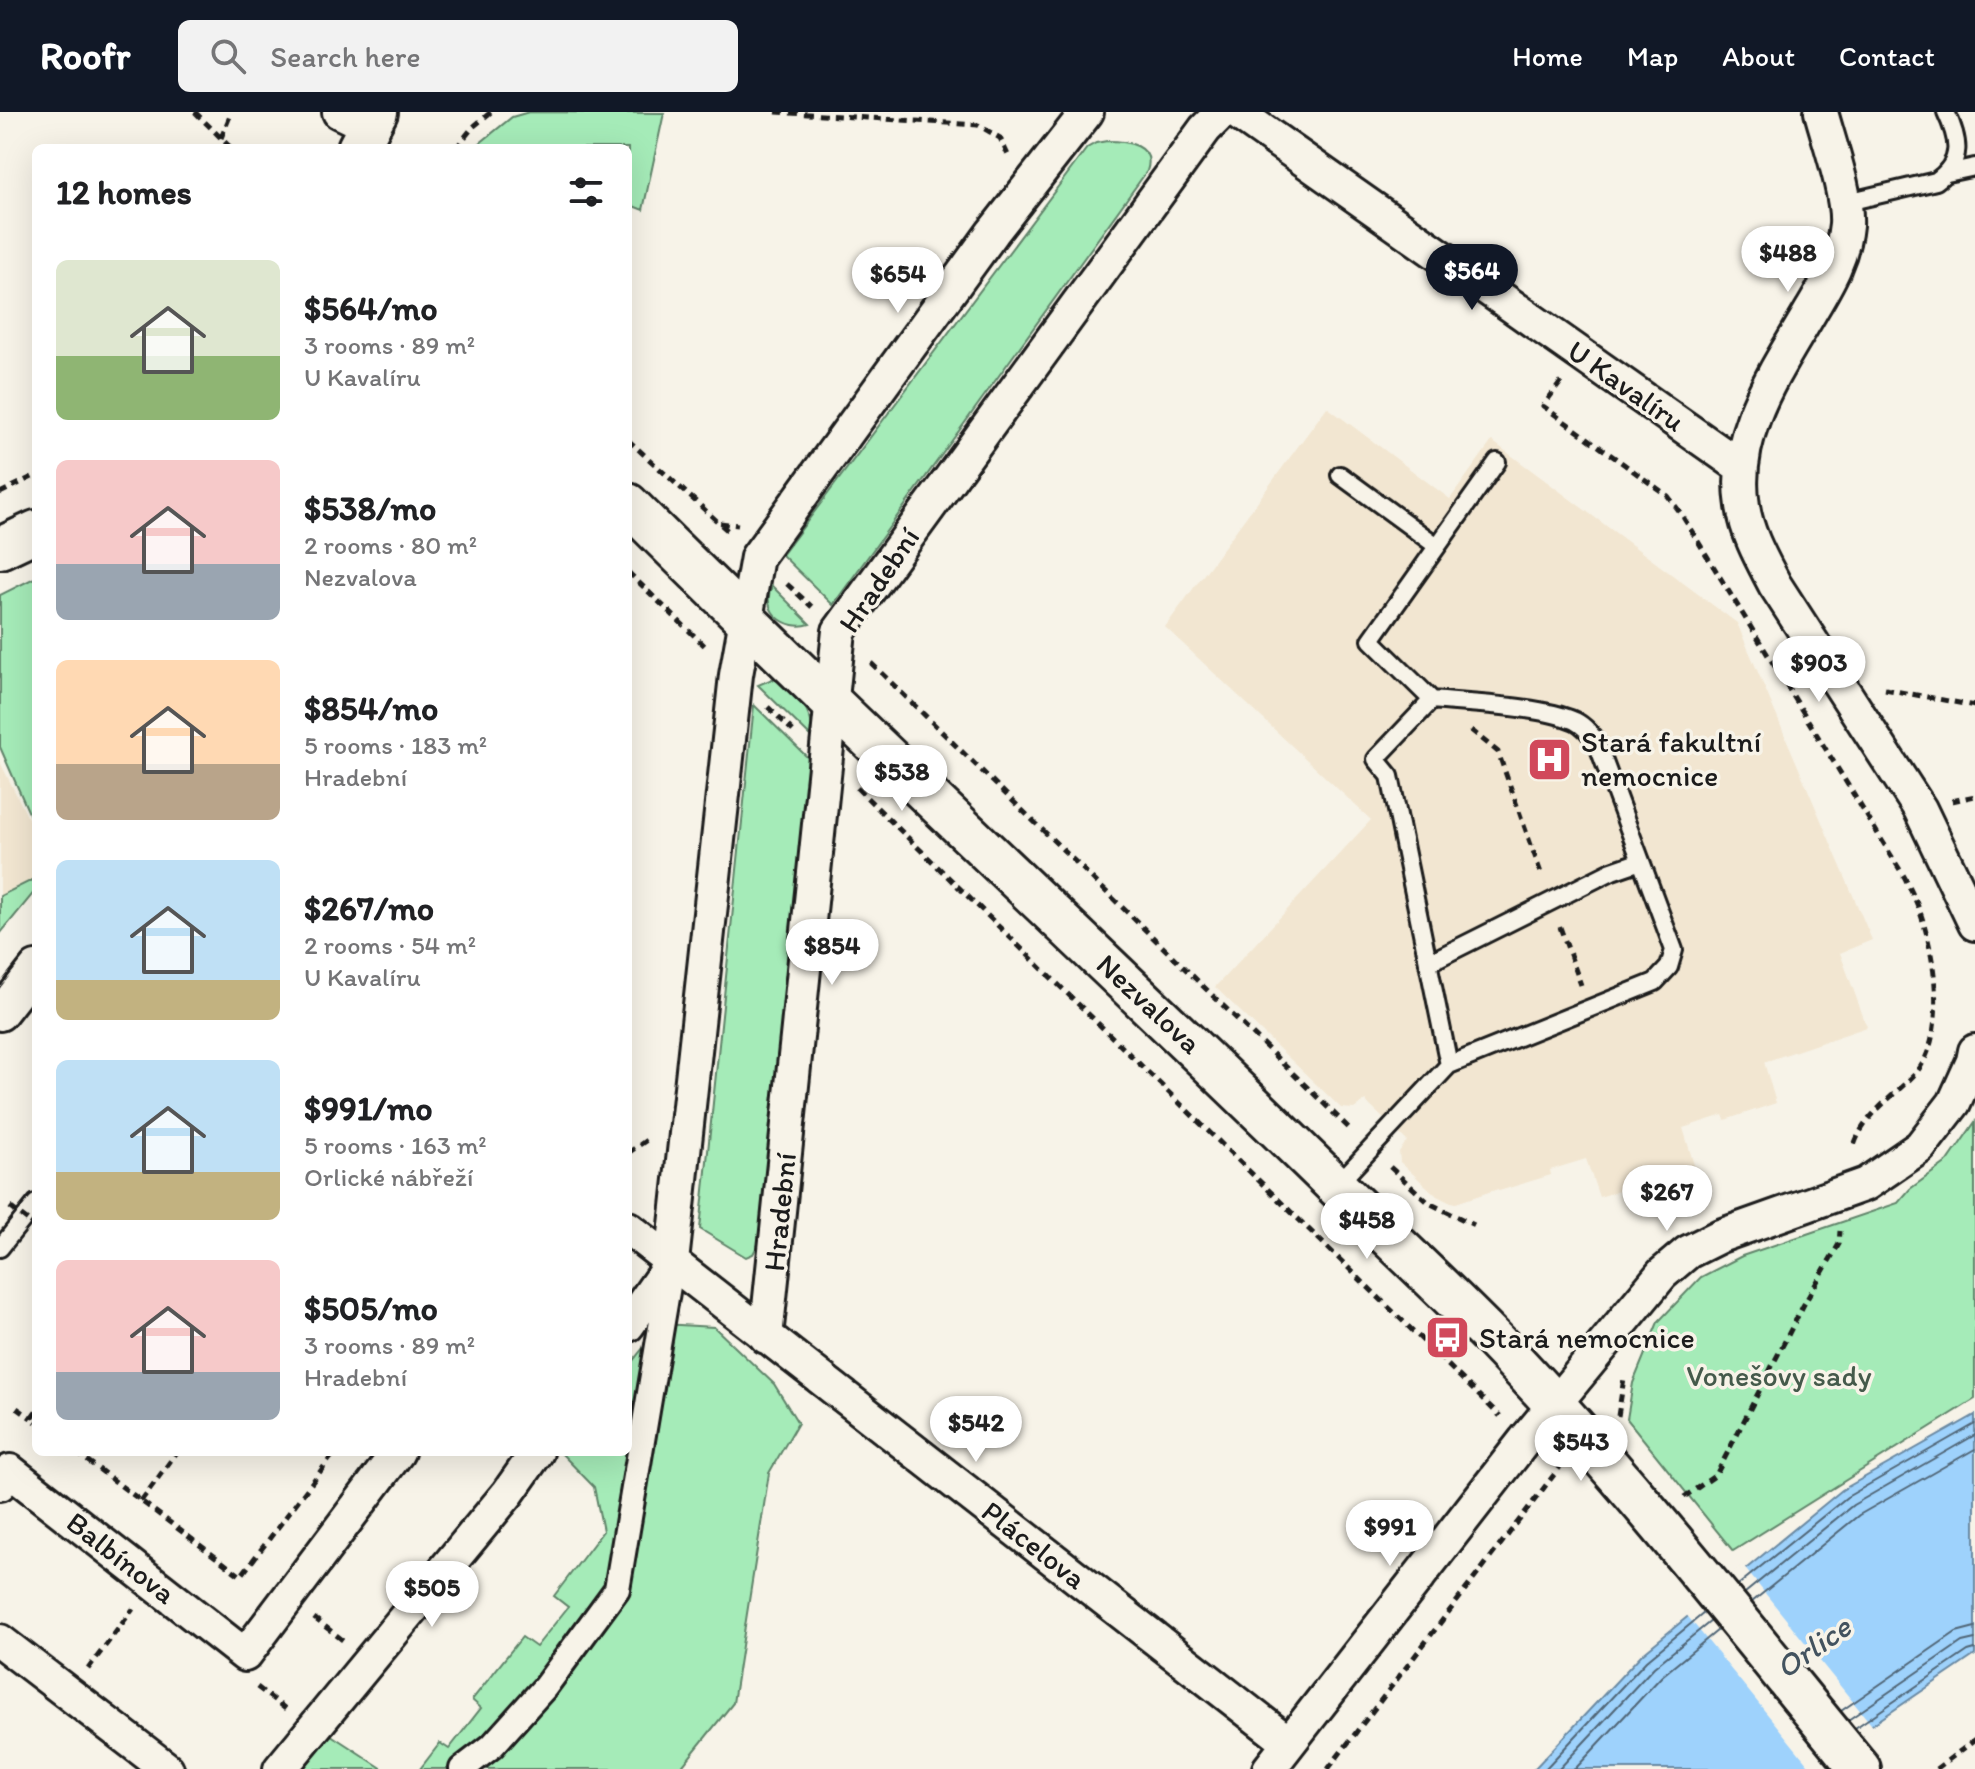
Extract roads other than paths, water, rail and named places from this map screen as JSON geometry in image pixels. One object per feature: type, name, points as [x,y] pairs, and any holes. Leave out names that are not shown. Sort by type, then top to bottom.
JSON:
[{"type":"street","points":[[462,1769],[492,1746],[545,1687],[617,1589],[672,1262],[736,675],[757,557],[993,232],[1087,112]]},
{"type":"street","name":"Hradební","points":[[766,1337],[839,631],[1205,129],[1222,112]]},
{"type":"street","name":"U Kavalíru","points":[[1236,112],[1741,467]]},
{"type":"street","points":[[1821,112],[1846,223],[1839,263],[1762,396],[1749,426],[1741,467],[1743,507],[1755,546],[1775,585],[1920,809],[1975,924]]},
{"type":"street","name":"Nezvalova","points":[[632,508],[745,621],[1212,1063],[1555,1404],[1668,1510],[1860,1769]]},
{"type":"street","points":[[0,548],[32,533]]},
{"type":"street","points":[[0,1014],[32,973]]},
{"type":"street","points":[[1269,1769],[1525,1440],[1662,1274],[1688,1252],[1720,1236],[1866,1184],[1920,1147],[1954,1103],[1975,1051]]},
{"type":"street","name":"Plácelova","points":[[632,1231],[1289,1743]]},
{"type":"street","points":[[632,1319],[672,1262]]},
{"type":"street","name":"Balbínova","points":[[5,1478],[246,1667],[395,1456]]},
{"type":"street","points":[[280,1769],[508,1493],[534,1456]]},
{"type":"street","points":[[0,1641],[167,1769]]},
{"type":"lane","points":[[1843,203],[1936,181],[1947,173],[1956,160],[1956,134],[1946,112]]},
{"type":"lane","points":[[1947,173],[1975,167]]},
{"type":"lane","points":[[1336,1186],[1449,1065],[1655,982],[1664,975],[1673,959],[1674,950],[1597,743],[1589,731],[1576,722],[1549,713],[1432,700],[1371,640],[1497,462]]},
{"type":"lane","points":[[1340,475],[1437,546]]},
{"type":"lane","points":[[1432,700],[1376,759],[1390,776],[1449,1065]]},
{"type":"lane","points":[[1428,963],[1612,871],[1641,861]]},
{"type":"lane","points":[[0,1248],[32,1208]]},
{"type":"water","name":"Orlice","points":[[1975,1415],[1975,1655],[1807,1769],[1534,1769],[1642,1654],[1842,1490]]},
{"type":"place","name":"Stará fakultní nemocnice","points":[[1550,759]]},
{"type":"place","name":"Stará nemocnice","points":[[1448,1338]]},
{"type":"park label","name":"Vonešovy sady","points":[[1779,1376]]}]
